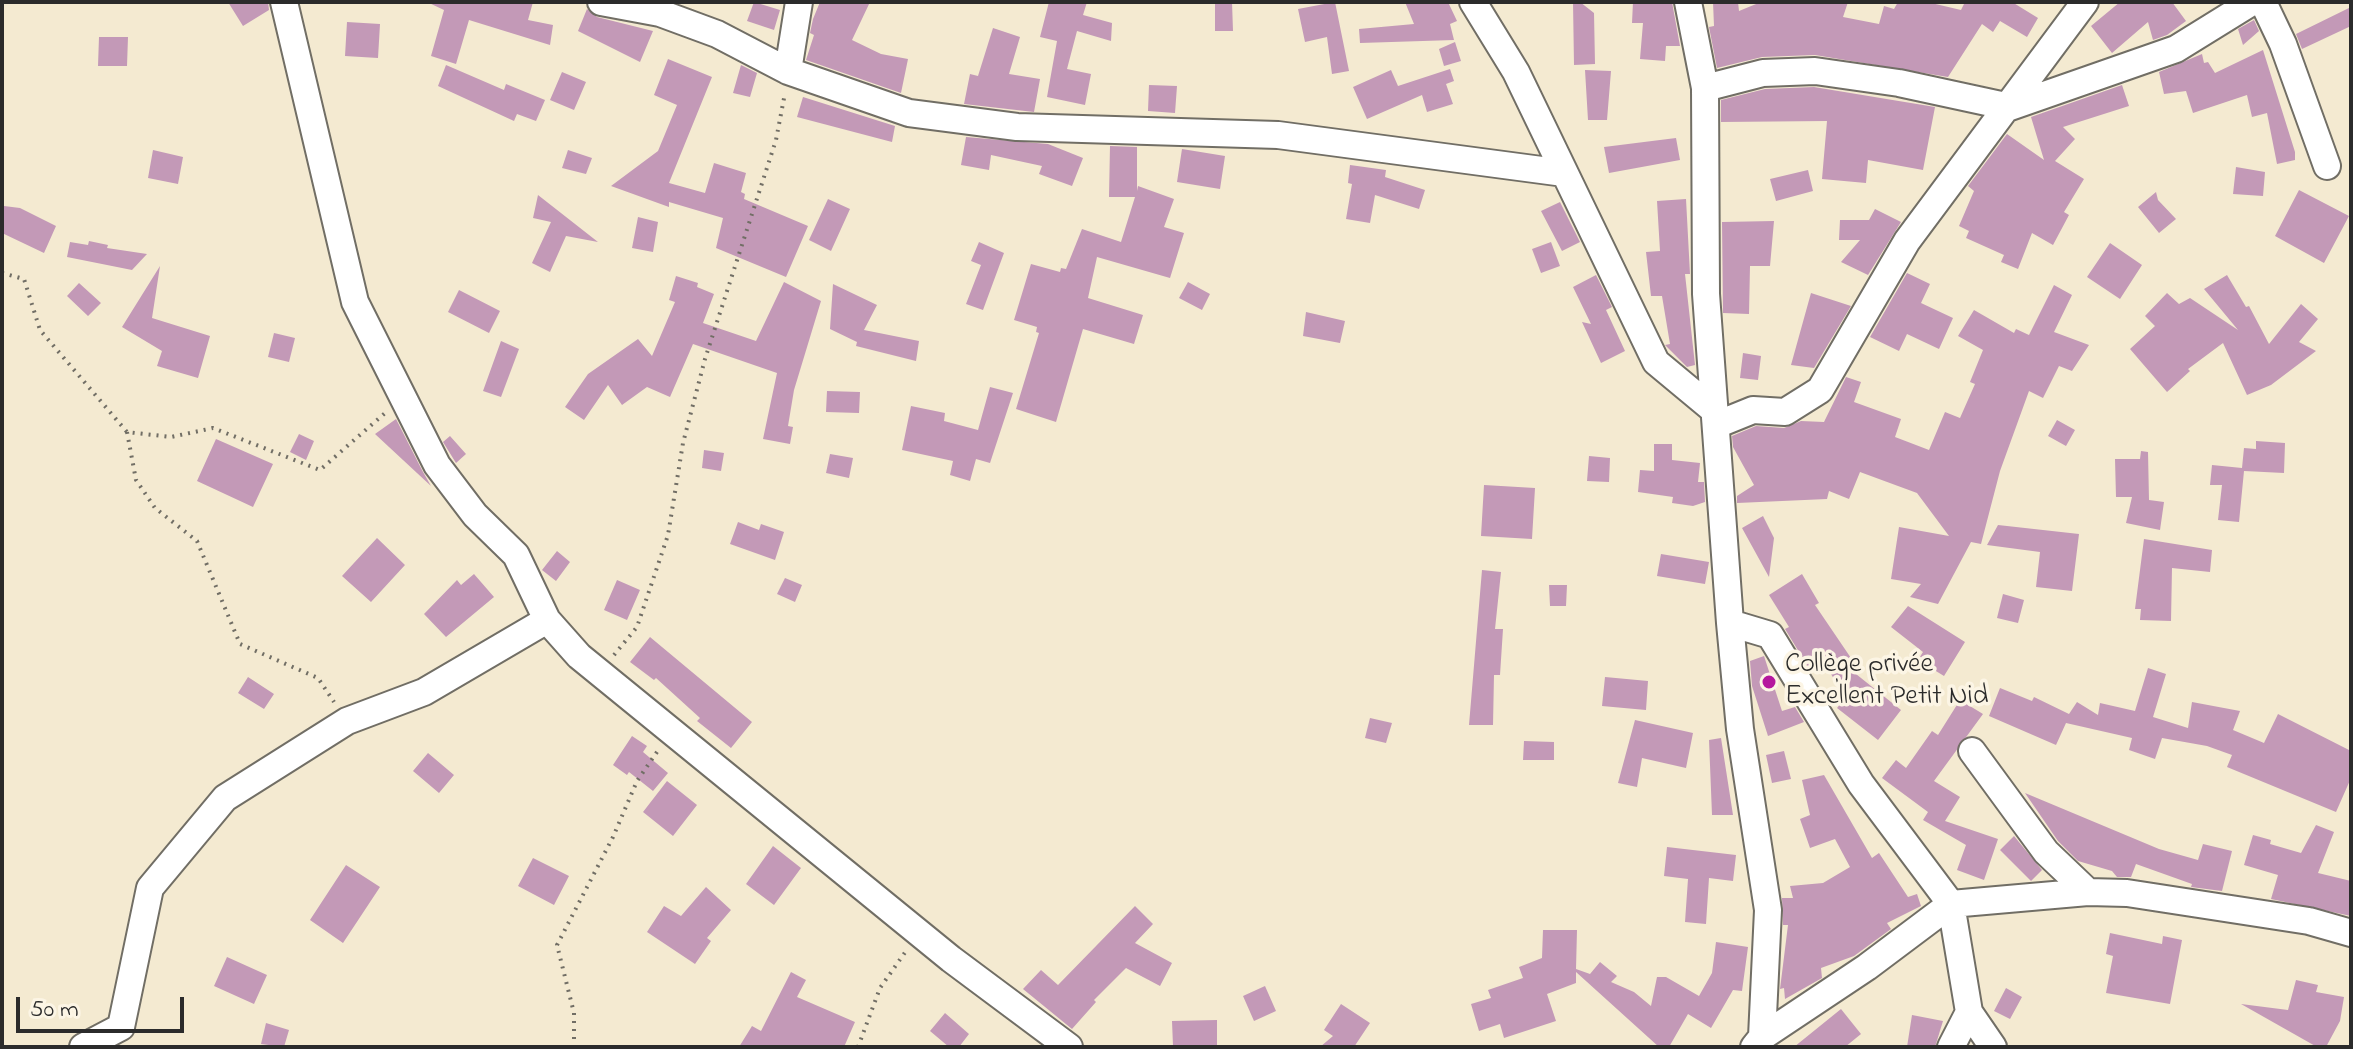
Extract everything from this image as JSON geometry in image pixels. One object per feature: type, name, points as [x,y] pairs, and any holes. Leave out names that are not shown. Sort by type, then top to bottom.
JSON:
[{"type":"street","points":[[284,2],[355,302],[437,465],[475,515],[516,555],[547,620],[579,656],[919,932],[1069,1047]]},
{"type":"street","points":[[601,2],[660,13],[717,34],[788,71],[909,113],[1002,125],[1278,135],[1564,173]]},
{"type":"street","points":[[788,71],[799,2]]},
{"type":"street","points":[[1473,2],[1516,72],[1656,362],[1716,418]]},
{"type":"street","points":[[1688,2],[1705,88],[1706,294],[1730,623],[1740,729],[1768,910],[1758,1042]]},
{"type":"street","points":[[1716,418],[1753,410],[1785,412],[1820,390],[1907,241],[2010,107],[2085,2]]},
{"type":"street","points":[[1705,88],[1763,73],[1815,71],[1899,83],[2010,107],[2176,49],[2252,2]]},
{"type":"street","points":[[2263,2],[2283,44],[2327,166]]},
{"type":"street","points":[[83,1047],[126,1037],[150,888],[225,798],[347,721],[424,692],[547,620]]},
{"type":"street","points":[[1730,623],[1770,635],[1861,784],[1951,904],[1969,1012],[1993,1047]]},
{"type":"street","points":[[1972,751],[2046,852],[2088,892]]},
{"type":"street","points":[[1758,1042],[1951,904],[2088,892],[2127,893],[2309,921],[2351,933]]},
{"type":"street","points":[[1951,1047],[1969,1012]]},
{"type":"path","points":[[600,672],[637,627],[668,535],[690,415],[776,140],[788,71]]},
{"type":"path","points":[[2,273],[24,279],[40,330],[127,432],[136,480],[155,508],[197,541],[240,644],[318,678],[347,721]]},
{"type":"path","points":[[127,432],[171,437],[213,428],[320,470],[401,398]]},
{"type":"path","points":[[574,1047],[574,1013],[557,945],[613,837],[637,781],[671,730]]},
{"type":"path","points":[[858,1047],[880,988],[919,932]]},
{"type":"building","points":[[228,2],[268,2],[269,10],[243,26]]},
{"type":"building","points":[[427,2],[533,2],[528,20],[553,25],[550,45],[469,20],[456,64],[431,56],[444,10]]},
{"type":"building","points":[[754,2],[780,10],[774,30],[747,21]]},
{"type":"building","points":[[820,2],[870,2],[852,40],[881,54],[908,59],[901,93],[806,60],[814,35],[810,33],[813,19]]},
{"type":"building","points":[[1049,2],[1087,2],[1083,15],[1112,23],[1111,41],[1077,31],[1067,69],[1091,74],[1085,105],[1047,97],[1057,41],[1040,37]]},
{"type":"building","points":[[1215,2],[1232,2],[1233,31],[1215,31]]},
{"type":"building","points":[[1335,2],[1349,71],[1332,74],[1327,37],[1305,42],[1298,9]]},
{"type":"building","points":[[1405,2],[1448,2],[1457,21],[1450,24],[1454,40],[1360,43],[1359,29],[1414,24]]},
{"type":"building","points":[[1573,2],[1580,2],[1594,13],[1595,64],[1574,65]]},
{"type":"building","points":[[1633,2],[1672,2],[1680,46],[1666,46],[1665,61],[1640,59],[1643,23],[1632,23]]},
{"type":"building","points":[[1713,2],[1738,2],[1739,11],[1761,2],[1848,2],[1843,17],[1879,24],[1884,6],[1894,9],[1898,2],[1927,2],[1961,10],[1965,2],[2012,2],[2038,18],[2027,37],[2000,21],[1993,32],[1982,24],[1948,77],[1815,55],[1762,57],[1717,68],[1709,27],[1714,26]]},
{"type":"building","points":[[2120,2],[2172,2],[2186,21],[2167,35],[2153,40],[2148,22],[2112,53],[2091,26]]},
{"type":"building","points":[[2351,7],[2351,26],[2302,49],[2296,34]]},
{"type":"building","points":[[587,9],[597,17],[653,31],[640,62],[578,31]]},
{"type":"building","points":[[2254,20],[2259,31],[2243,45],[2238,29]]},
{"type":"building","points":[[347,22],[380,24],[378,58],[345,56]]},
{"type":"building","points":[[993,28],[1020,37],[1009,74],[1040,79],[1034,112],[964,104],[970,74],[978,76]]},
{"type":"building","points":[[99,37],[128,37],[127,66],[98,66]]},
{"type":"building","points":[[1455,42],[1461,61],[1444,66],[1439,49]]},
{"type":"building","points":[[2263,50],[2295,152],[2295,160],[2277,164],[2267,113],[2252,117],[2247,95],[2193,113],[2186,91],[2164,94],[2159,72],[2202,54],[2204,63],[2208,62],[2215,73]]},
{"type":"building","points":[[668,59],[712,77],[669,183],[705,193],[714,163],[746,173],[741,192],[745,194],[744,199],[808,226],[786,277],[716,248],[723,218],[669,202],[669,207],[611,186],[658,151],[677,105],[654,95]]},
{"type":"building","points":[[446,65],[504,90],[506,84],[545,100],[536,121],[517,114],[514,121],[438,86]]},
{"type":"building","points":[[741,65],[757,73],[750,97],[733,93]]},
{"type":"building","points":[[1450,69],[1454,81],[1446,84],[1453,104],[1427,112],[1422,95],[1367,119],[1353,87],[1391,70],[1398,86]]},
{"type":"building","points":[[1585,70],[1611,71],[1607,120],[1588,120]]},
{"type":"building","points":[[562,72],[586,82],[574,110],[550,100]]},
{"type":"building","points":[[1149,85],[1177,86],[1175,113],[1148,111]]},
{"type":"building","points":[[2122,85],[2129,106],[2063,127],[2075,139],[2055,161],[2084,179],[2064,212],[2069,215],[2053,245],[2032,233],[2018,269],[2001,262],[2004,255],[1966,238],[1969,231],[1959,226],[1974,191],[1968,186],[2007,134],[2044,160],[2031,117]]},
{"type":"building","points":[[1814,87],[1935,107],[1923,170],[1868,160],[1866,183],[1822,179],[1827,121],[1721,122],[1721,100],[1765,89]]},
{"type":"building","points":[[803,97],[895,126],[892,142],[797,117]]},
{"type":"building","points":[[966,137],[1048,144],[1083,158],[1072,186],[1039,174],[1042,166],[991,155],[989,170],[961,165]]},
{"type":"building","points":[[1676,138],[1680,160],[1609,173],[1604,147]]},
{"type":"building","points":[[1110,146],[1137,147],[1137,191],[1138,186],[1174,199],[1164,227],[1184,233],[1170,278],[1097,257],[1088,298],[1143,315],[1134,344],[1083,329],[1056,422],[1016,409],[1039,333],[1036,332],[1037,327],[1014,320],[1031,264],[1060,272],[1061,268],[1066,269],[1082,229],[1121,242],[1135,197],[1109,197]]},
{"type":"building","points":[[1182,149],[1225,156],[1220,189],[1177,182]]},
{"type":"building","points":[[153,150],[183,157],[178,184],[148,178]]},
{"type":"building","points":[[568,150],[592,158],[586,174],[562,168]]},
{"type":"building","points":[[1350,165],[1386,170],[1385,177],[1425,190],[1419,209],[1375,195],[1370,223],[1346,219],[1352,184],[1348,183]]},
{"type":"building","points":[[2236,167],[2265,172],[2263,196],[2233,194]]},
{"type":"building","points":[[1808,170],[1813,191],[1776,201],[1770,179]]},
{"type":"building","points":[[2299,190],[2349,216],[2324,263],[2275,236]]},
{"type":"building","points":[[2156,192],[2158,200],[2176,219],[2159,233],[2138,207]]},
{"type":"building","points":[[538,195],[598,242],[566,236],[550,272],[532,263],[551,222],[533,218]]},
{"type":"building","points":[[828,199],[850,209],[831,251],[809,240]]},
{"type":"building","points":[[1686,199],[1690,274],[1685,274],[1695,365],[1687,367],[1665,345],[1670,344],[1662,296],[1651,296],[1646,252],[1660,251],[1657,201]]},
{"type":"building","points":[[1560,202],[1580,242],[1562,251],[1541,211]]},
{"type":"building","points":[[4,206],[20,208],[56,226],[44,253],[2,233]]},
{"type":"building","points":[[1875,209],[1901,222],[1868,275],[1841,262],[1860,240],[1839,240],[1840,220],[1869,220]]},
{"type":"building","points":[[638,217],[658,222],[653,252],[632,248]]},
{"type":"building","points":[[1774,221],[1770,266],[1750,266],[1749,314],[1723,313],[1722,222]]},
{"type":"building","points":[[89,241],[108,245],[107,248],[147,254],[132,270],[67,257],[70,242],[88,245]]},
{"type":"building","points":[[979,242],[1004,253],[983,310],[966,304],[981,265],[971,261]]},
{"type":"building","points":[[1551,242],[1560,266],[1541,273],[1532,249]]},
{"type":"building","points":[[2110,243],[2142,265],[2120,299],[2087,277]]},
{"type":"building","points":[[160,266],[152,318],[210,336],[198,378],[157,366],[162,351],[122,327]]},
{"type":"building","points":[[1907,273],[1930,284],[1921,303],[1953,318],[1939,349],[1907,334],[1899,351],[1870,337]]},
{"type":"building","points":[[1596,275],[1612,307],[1606,310],[1625,351],[1601,363],[1582,322],[1591,324],[1573,287]]},
{"type":"building","points":[[2227,275],[2246,307],[2249,306],[2269,344],[2301,304],[2318,319],[2299,342],[2316,351],[2271,385],[2247,395],[2223,343],[2188,369],[2190,371],[2167,392],[2130,349],[2155,326],[2145,316],[2167,293],[2179,304],[2190,298],[2238,330],[2204,289]]},
{"type":"building","points":[[676,276],[698,283],[697,287],[714,294],[703,323],[756,341],[784,282],[821,301],[794,390],[788,426],[793,427],[790,444],[763,439],[777,373],[693,344],[670,397],[647,387],[622,405],[608,385],[584,420],[565,407],[588,374],[638,339],[652,356],[675,302],[669,300]]},
{"type":"building","points":[[1188,282],[1210,294],[1202,310],[1179,298]]},
{"type":"building","points":[[79,283],[101,303],[88,316],[67,296]]},
{"type":"building","points":[[833,284],[877,305],[864,330],[919,341],[916,361],[856,346],[857,342],[830,329]]},
{"type":"building","points":[[2054,285],[2072,295],[2054,332],[2089,345],[2072,371],[2059,366],[2043,398],[2029,391],[2000,471],[1981,544],[1971,542],[1938,604],[1910,597],[1921,584],[1891,579],[1899,527],[1949,536],[1917,493],[1860,472],[1849,499],[1829,491],[1827,499],[1737,503],[1737,496],[1754,485],[1733,447],[1732,436],[1756,426],[1784,428],[1801,421],[1824,422],[1846,377],[1861,382],[1854,402],[1901,419],[1895,437],[1929,450],[1945,412],[1960,418],[1975,384],[1970,382],[1983,350],[1958,336],[1974,310],[2014,333],[2016,329],[2029,335]]},
{"type":"building","points":[[459,290],[500,311],[489,333],[448,312]]},
{"type":"building","points":[[1811,293],[1851,306],[1814,368],[1791,365]]},
{"type":"building","points":[[1306,312],[1345,321],[1340,343],[1303,336]]},
{"type":"building","points":[[274,333],[295,338],[289,362],[268,357]]},
{"type":"building","points":[[501,341],[519,349],[501,397],[483,391]]},
{"type":"building","points":[[1743,353],[1761,356],[1758,380],[1740,378]]},
{"type":"building","points":[[990,387],[1013,393],[990,463],[976,459],[970,481],[950,475],[953,461],[902,450],[911,406],[945,413],[944,421],[978,430]]},
{"type":"building","points":[[827,391],[860,392],[859,413],[826,412]]},
{"type":"building","points":[[396,419],[423,472],[431,486],[375,434]]},
{"type":"building","points":[[2057,420],[2075,430],[2066,446],[2048,436]]},
{"type":"building","points":[[299,434],[314,441],[306,460],[290,452]]},
{"type":"building","points":[[450,436],[466,454],[456,463],[443,442]]},
{"type":"building","points":[[216,439],[273,464],[253,507],[197,481]]},
{"type":"building","points":[[2256,441],[2285,443],[2284,473],[2244,471],[2239,522],[2218,520],[2222,485],[2210,485],[2212,465],[2242,468],[2244,448],[2256,449]]},
{"type":"building","points":[[1654,444],[1672,444],[1672,460],[1700,463],[1698,482],[1704,482],[1705,502],[1693,506],[1672,503],[1673,497],[1638,492],[1640,470],[1654,471]]},
{"type":"building","points":[[704,450],[724,453],[721,471],[702,468]]},
{"type":"building","points":[[2141,451],[2148,452],[2149,500],[2164,502],[2160,530],[2126,523],[2132,497],[2116,497],[2115,459],[2140,459]]},
{"type":"building","points":[[830,454],[853,458],[849,478],[826,473]]},
{"type":"building","points":[[1589,456],[1610,458],[1609,482],[1587,481]]},
{"type":"building","points":[[1484,485],[1535,488],[1532,539],[1481,536]]},
{"type":"building","points":[[1763,516],[1774,538],[1769,577],[1742,528]]},
{"type":"building","points":[[738,522],[759,530],[761,524],[784,532],[775,560],[730,544]]},
{"type":"building","points":[[1998,525],[2079,534],[2072,591],[2036,587],[2040,552],[1987,545]]},
{"type":"building","points":[[377,538],[405,565],[371,602],[342,576]]},
{"type":"building","points":[[2144,539],[2212,550],[2210,572],[2172,568],[2171,621],[2140,620],[2141,609],[2135,609]]},
{"type":"building","points":[[557,551],[570,562],[556,581],[542,570]]},
{"type":"building","points":[[1661,554],[1709,562],[1705,584],[1657,576]]},
{"type":"building","points":[[1482,570],[1501,572],[1495,629],[1503,629],[1500,675],[1494,675],[1493,725],[1469,725]]},
{"type":"building","points":[[474,574],[494,597],[446,637],[424,614],[457,580],[461,585]]},
{"type":"building","points":[[1802,574],[1819,603],[1815,605],[1853,661],[1846,666],[1901,710],[1878,740],[1837,708],[1846,697],[1823,662],[1810,670],[1769,595]]},
{"type":"building","points":[[785,578],[802,585],[795,602],[777,594]]},
{"type":"building","points":[[617,580],[640,590],[627,620],[604,610]]},
{"type":"building","points":[[1549,585],[1567,585],[1566,606],[1550,606]]},
{"type":"building","points":[[2003,594],[2024,600],[2018,623],[1997,618]]},
{"type":"building","points":[[1908,606],[1965,642],[1944,676],[1918,660],[1923,652],[1891,627]]},
{"type":"building","points":[[650,637],[752,722],[731,748],[697,721],[700,718],[656,678],[654,680],[630,662]]},
{"type":"building","points":[[1764,656],[1782,711],[1795,707],[1804,722],[1768,736],[1752,686],[1750,661]]},
{"type":"building","points":[[2148,668],[2166,674],[2153,717],[2188,728],[2192,702],[2240,711],[2233,730],[2264,743],[2278,714],[2351,751],[2351,778],[2336,812],[2227,767],[2232,755],[2207,746],[2162,738],[2155,759],[2129,750],[2132,738],[2066,723],[2056,745],[1989,716],[2000,688],[2032,701],[2034,697],[2069,714],[2077,702],[2098,715],[2100,703],[2135,711]]},
{"type":"building","points":[[248,677],[274,694],[264,709],[238,693]]},
{"type":"building","points":[[1605,677],[1648,681],[1646,710],[1602,706]]},
{"type":"building","points":[[1960,700],[1983,714],[1934,781],[1960,797],[1945,821],[1998,839],[1984,880],[1957,870],[1966,845],[1923,820],[1928,812],[1882,778],[1896,760],[1906,768],[1932,731],[1938,735]]},
{"type":"building","points":[[1370,718],[1392,723],[1386,743],[1365,738]]},
{"type":"building","points":[[1635,720],[1693,733],[1686,768],[1642,758],[1637,787],[1618,783]]},
{"type":"building","points":[[632,736],[647,746],[643,752],[668,773],[653,791],[629,772],[627,775],[613,765]]},
{"type":"building","points":[[1721,738],[1733,815],[1712,815],[1709,740]]},
{"type":"building","points":[[1524,741],[1554,742],[1554,760],[1523,760]]},
{"type":"building","points":[[1784,751],[1791,779],[1772,783],[1766,755]]},
{"type":"building","points":[[428,753],[454,775],[439,793],[413,771]]},
{"type":"building","points":[[1824,775],[1872,858],[1879,853],[1908,897],[1917,894],[1921,906],[1887,923],[1891,929],[1854,956],[1821,968],[1822,978],[1785,999],[1784,988],[1780,989],[1788,925],[1783,925],[1782,898],[1793,898],[1790,886],[1823,883],[1850,867],[1835,839],[1810,848],[1800,819],[1810,815],[1802,780]]},
{"type":"building","points":[[667,781],[697,805],[673,836],[643,812]]},
{"type":"building","points":[[2025,793],[2159,849],[2198,860],[2203,844],[2232,851],[2222,891],[2191,887],[2192,884],[2136,864],[2131,877],[2117,877],[2112,871],[2078,861],[2058,841]]},
{"type":"building","points":[[2316,825],[2334,832],[2318,873],[2351,881],[2351,916],[2271,899],[2278,875],[2244,865],[2253,835],[2271,840],[2270,844],[2301,853]]},
{"type":"building","points":[[2014,836],[2042,870],[2031,881],[2000,850]]},
{"type":"building","points":[[773,846],[801,868],[774,905],[746,884]]},
{"type":"building","points":[[1667,847],[1736,855],[1733,881],[1709,878],[1706,924],[1685,922],[1688,879],[1664,876]]},
{"type":"building","points":[[533,858],[569,876],[554,905],[518,886]]},
{"type":"building","points":[[346,865],[380,887],[343,943],[310,920]]},
{"type":"building","points":[[706,887],[731,910],[707,938],[711,941],[695,964],[647,932],[664,906],[681,916]]},
{"type":"building","points":[[1135,906],[1153,924],[1135,943],[1172,963],[1160,986],[1126,968],[1094,1000],[1096,1002],[1072,1029],[1023,989],[1041,970],[1058,985]]},
{"type":"building","points":[[1543,930],[1577,930],[1576,969],[1590,974],[1600,962],[1617,976],[1611,982],[1634,992],[1651,1006],[1657,977],[1666,977],[1699,996],[1712,973],[1716,942],[1748,947],[1742,991],[1733,990],[1711,1028],[1688,1014],[1669,1047],[1659,1047],[1576,972],[1576,983],[1547,994],[1556,1021],[1504,1038],[1500,1024],[1479,1031],[1471,1004],[1491,998],[1488,990],[1523,978],[1519,967],[1542,958]]},
{"type":"building","points":[[2110,933],[2162,944],[2163,936],[2182,940],[2170,1004],[2106,993],[2113,956],[2106,954]]},
{"type":"building","points":[[227,957],[267,975],[254,1004],[214,986]]},
{"type":"building","points":[[791,972],[806,980],[797,997],[855,1022],[844,1047],[739,1047],[752,1026],[761,1031]]},
{"type":"building","points":[[2296,980],[2318,985],[2316,992],[2344,997],[2340,1021],[2326,1047],[2317,1047],[2241,1004],[2288,1010]]},
{"type":"building","points":[[1265,986],[1276,1011],[1254,1021],[1243,996]]},
{"type":"building","points":[[2006,988],[2022,997],[2010,1019],[1994,1011]]},
{"type":"building","points":[[1341,1004],[1370,1023],[1354,1047],[1320,1047],[1333,1036],[1324,1030]]},
{"type":"building","points":[[1841,1009],[1861,1034],[1845,1047],[1794,1047]]},
{"type":"building","points":[[945,1013],[969,1034],[959,1047],[949,1047],[930,1031]]},
{"type":"building","points":[[1912,1015],[1943,1021],[1935,1047],[1907,1047]]},
{"type":"building","points":[[1217,1020],[1217,1045],[1173,1046],[1172,1021]]},
{"type":"building","points":[[266,1023],[289,1030],[284,1047],[261,1044]]},
{"type":"place","name":"Collège privée Excellent Petit Nid","points":[[1769,682]]}]
